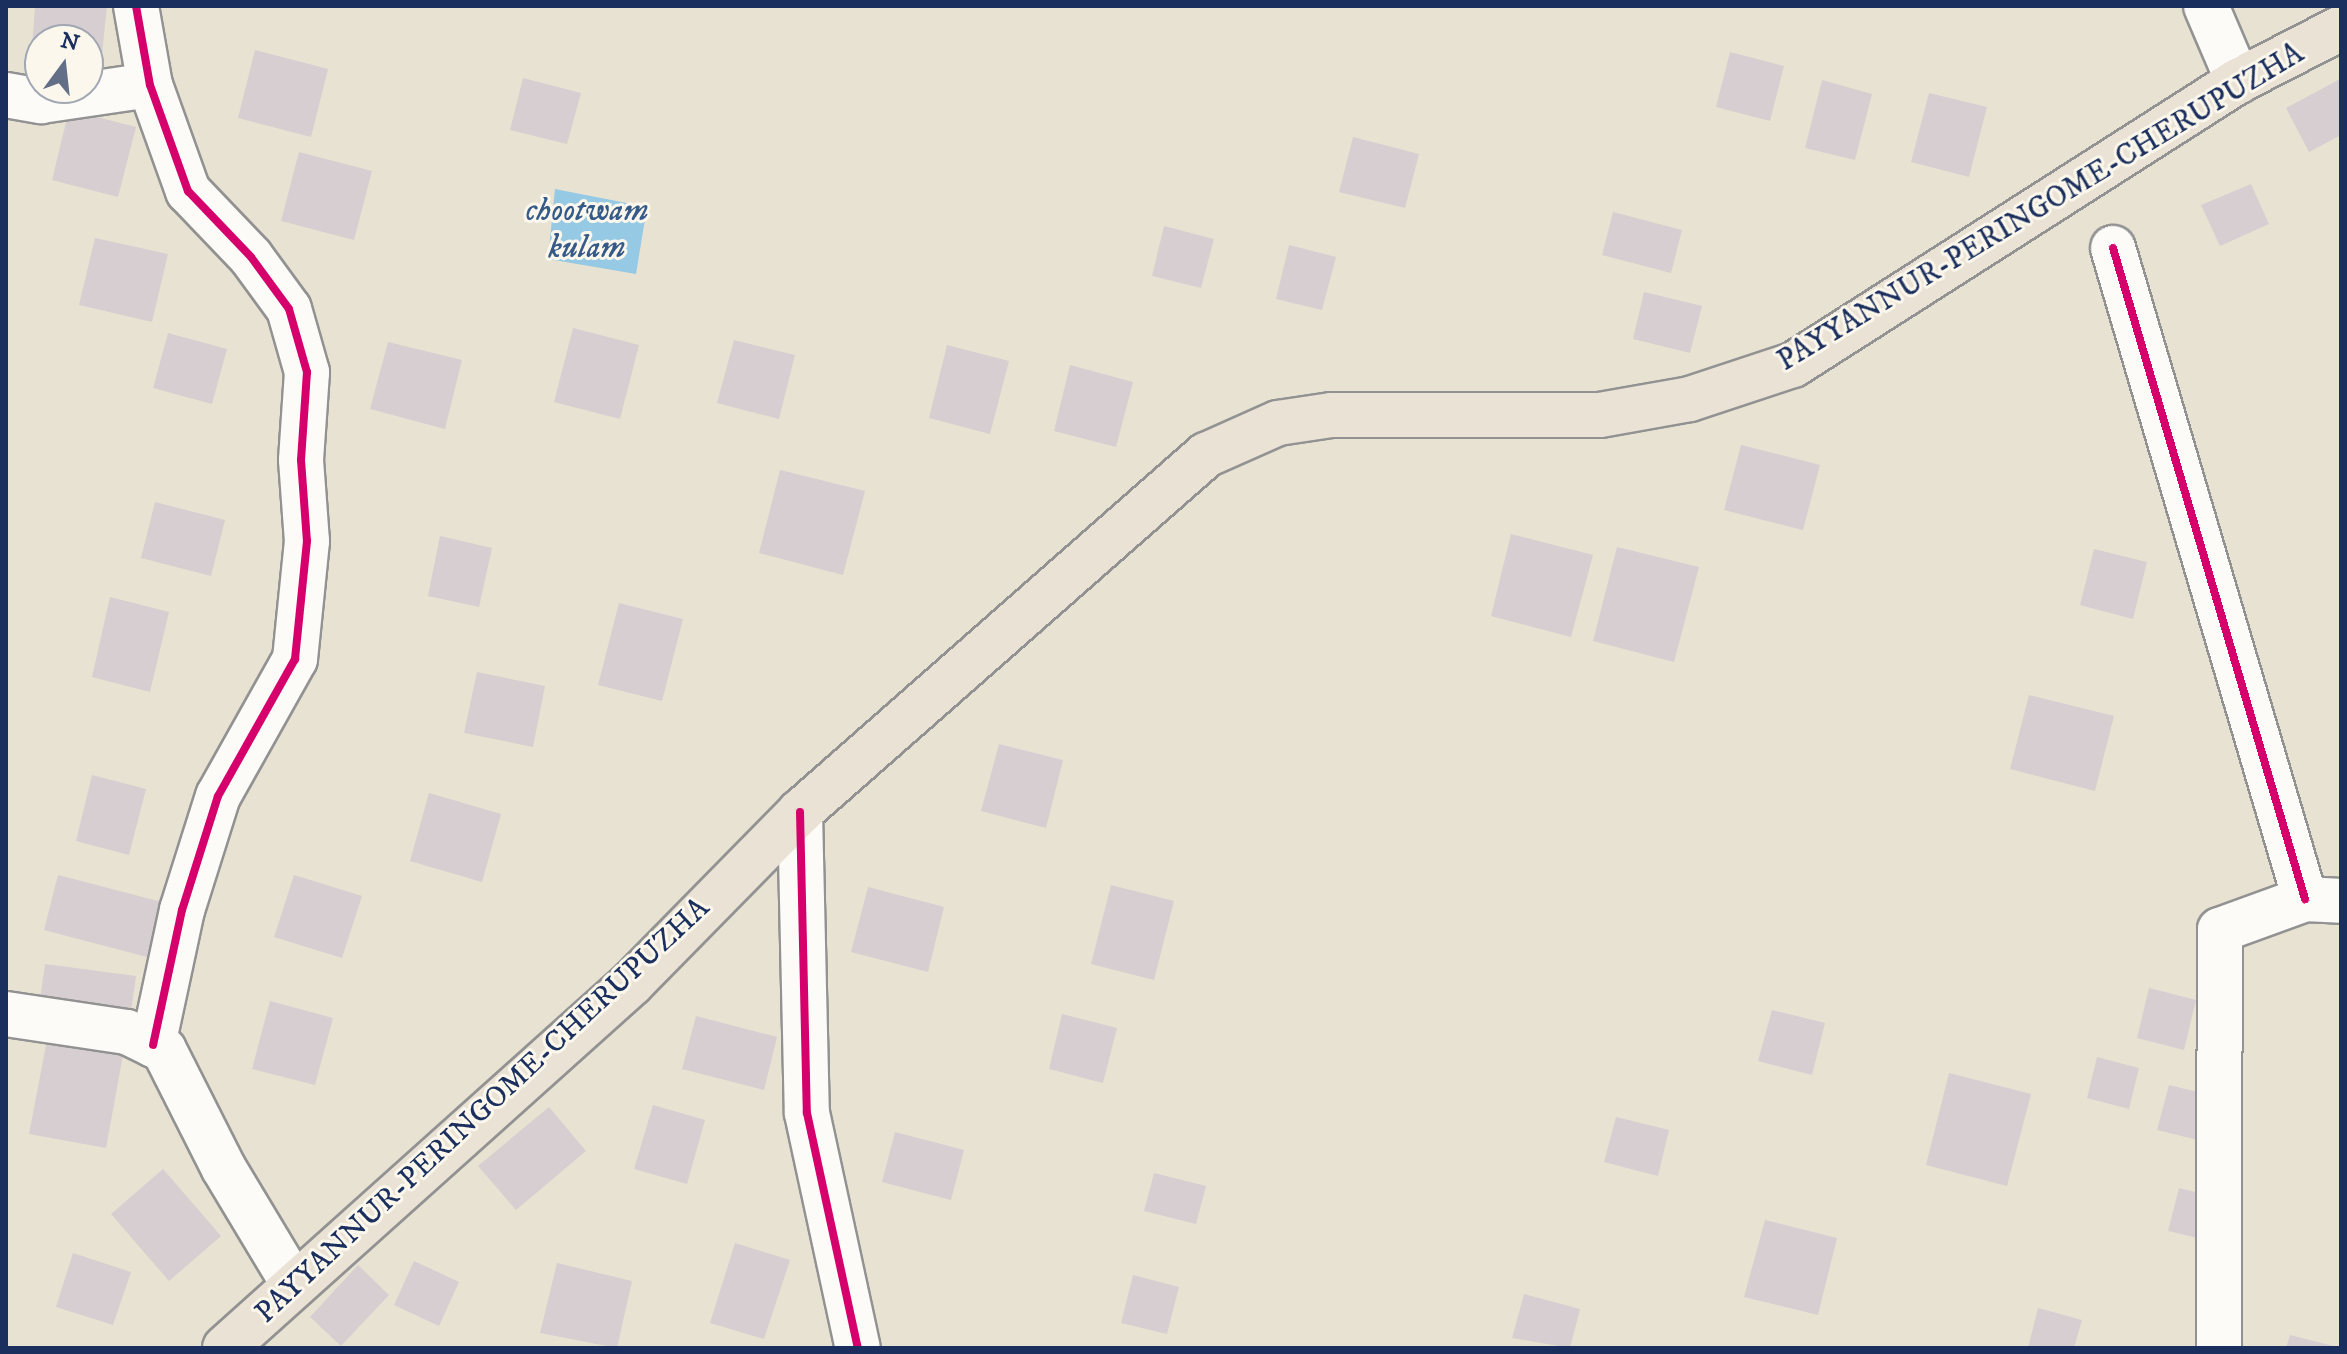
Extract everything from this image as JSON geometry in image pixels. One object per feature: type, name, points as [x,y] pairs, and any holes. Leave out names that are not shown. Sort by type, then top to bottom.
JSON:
[{"type":"main road","name":"PAYYANNUR-PERINGOME-CHERUPUZHA","points":[[225,1348],[632,983],[800,812],[1206,455],[1278,423],[1331,415],[1600,415],[1690,399],[1793,365],[2238,81],[2341,28]]},
{"type":"street","points":[[136,6],[150,85],[188,191],[251,257],[289,309],[307,372],[301,460],[307,541],[295,659],[218,796],[182,910],[153,1045]]},
{"type":"street","points":[[2206,6],[2238,81]]},
{"type":"street","points":[[6,95],[41,101],[150,85]]},
{"type":"street","points":[[2113,248],[2323,900],[2220,930],[2219,1348]]},
{"type":"street","points":[[800,812],[807,1113],[858,1348]]},
{"type":"street","points":[[6,1014],[127,1032],[164,1050],[223,1167],[294,1285]]},
{"type":"water","name":"chootwam kulam","points":[[555,189],[647,207],[636,274],[548,259]]},
{"type":"building","points":[[35,6],[107,6],[104,35],[104,24],[34,24]]},
{"type":"building","points":[[255,50],[328,69],[311,137],[238,118]]},
{"type":"building","points":[[1730,52],[1784,66],[1770,121],[1716,107]]},
{"type":"building","points":[[523,78],[581,93],[567,144],[510,130]]},
{"type":"building","points":[[2340,79],[2341,135],[2309,152],[2286,108]]},
{"type":"building","points":[[1822,80],[1872,94],[1855,160],[1805,148]]},
{"type":"building","points":[[1929,93],[1987,107],[1969,177],[1911,162]]},
{"type":"building","points":[[69,110],[136,127],[118,197],[52,180]]},
{"type":"building","points":[[1353,137],[1419,154],[1405,208],[1339,192]]},
{"type":"building","points":[[299,152],[372,171],[354,240],[281,221]]},
{"type":"building","points":[[2251,184],[2269,224],[2220,246],[2201,205]]},
{"type":"building","points":[[1613,212],[1682,230],[1671,273],[1602,255]]},
{"type":"building","points":[[1164,226],[1214,239],[1201,288],[1152,276]]},
{"type":"building","points":[[95,238],[168,254],[152,322],[79,305]]},
{"type":"building","points":[[1289,245],[1336,257],[1322,310],[1276,299]]},
{"type":"building","points":[[1644,292],[1702,306],[1690,353],[1633,339]]},
{"type":"building","points":[[573,328],[639,345],[620,419],[554,402]]},
{"type":"building","points":[[168,333],[227,349],[212,404],[153,388]]},
{"type":"building","points":[[734,340],[795,355],[779,419],[717,403]]},
{"type":"building","points":[[388,342],[462,360],[445,429],[370,409]]},
{"type":"building","points":[[947,345],[1009,361],[990,434],[929,418]]},
{"type":"building","points":[[1070,365],[1133,382],[1116,447],[1054,431]]},
{"type":"building","points":[[1741,445],[1820,465],[1803,530],[1724,510]]},
{"type":"building","points":[[780,470],[865,491],[843,575],[759,553]]},
{"type":"building","points":[[155,502],[225,520],[211,576],[141,558]]},
{"type":"building","points":[[1511,534],[1593,555],[1571,637],[1491,616]]},
{"type":"building","points":[[440,536],[492,548],[479,607],[428,596]]},
{"type":"building","points":[[1617,547],[1699,567],[1674,662],[1593,641]]},
{"type":"building","points":[[2094,549],[2147,562],[2133,619],[2080,605]]},
{"type":"building","points":[[110,597],[169,612],[150,692],[92,677]]},
{"type":"building","points":[[619,603],[683,619],[662,701],[598,685]]},
{"type":"building","points":[[477,672],[545,686],[533,747],[464,733]]},
{"type":"building","points":[[2029,695],[2114,716],[2095,791],[2010,769]]},
{"type":"building","points":[[999,744],[1063,760],[1046,828],[981,811]]},
{"type":"building","points":[[92,775],[146,789],[129,855],[76,841]]},
{"type":"building","points":[[429,793],[501,814],[482,882],[410,861]]},
{"type":"building","points":[[58,875],[162,902],[147,957],[44,930]]},
{"type":"building","points":[[294,875],[362,896],[342,958],[274,937]]},
{"type":"building","points":[[1111,885],[1174,901],[1154,980],[1091,964]]},
{"type":"building","points":[[868,887],[944,907],[928,972],[851,952]]},
{"type":"building","points":[[45,964],[136,976],[131,1011],[40,999]]},
{"type":"building","points":[[2149,988],[2196,1000],[2184,1050],[2137,1038]]},
{"type":"building","points":[[270,1001],[333,1018],[315,1085],[252,1069]]},
{"type":"building","points":[[1772,1010],[1825,1023],[1812,1075],[1758,1061]]},
{"type":"building","points":[[1062,1014],[1117,1028],[1103,1083],[1049,1069]]},
{"type":"building","points":[[696,1016],[777,1037],[764,1090],[682,1069]]},
{"type":"building","points":[[47,1040],[123,1055],[106,1148],[29,1134]]},
{"type":"building","points":[[2097,1057],[2139,1068],[2129,1109],[2087,1098]]},
{"type":"building","points":[[1949,1073],[2031,1094],[2007,1186],[1926,1165]]},
{"type":"building","points":[[2169,1085],[2210,1095],[2198,1140],[2157,1130]]},
{"type":"building","points":[[653,1105],[705,1120],[687,1184],[634,1169]]},
{"type":"building","points":[[549,1107],[586,1151],[516,1210],[478,1166]]},
{"type":"building","points":[[1616,1117],[1669,1130],[1658,1176],[1604,1162]]},
{"type":"building","points":[[895,1132],[964,1150],[951,1200],[882,1182]]},
{"type":"building","points":[[163,1169],[221,1236],[169,1281],[111,1214]]},
{"type":"building","points":[[1154,1173],[1206,1186],[1196,1224],[1144,1211]]},
{"type":"building","points":[[2179,1188],[2212,1196],[2202,1239],[2168,1231]]},
{"type":"building","points":[[1765,1220],[1837,1238],[1818,1315],[1744,1297]]},
{"type":"building","points":[[735,1243],[790,1260],[764,1339],[710,1323]]},
{"type":"building","points":[[73,1253],[131,1272],[113,1325],[56,1307]]},
{"type":"building","points":[[414,1261],[459,1282],[439,1326],[394,1305]]},
{"type":"building","points":[[557,1263],[632,1281],[617,1348],[540,1333]]},
{"type":"building","points":[[358,1265],[389,1295],[341,1346],[310,1317]]},
{"type":"building","points":[[1133,1275],[1179,1287],[1167,1334],[1121,1323]]},
{"type":"building","points":[[1524,1294],[1580,1309],[1570,1348],[1512,1338]]},
{"type":"building","points":[[2038,1308],[2082,1320],[2074,1348],[2028,1348]]},
{"type":"building","points":[[2290,1335],[2337,1347],[2337,1348],[2286,1348]]},
{"type":"cycle path","points":[[136,6],[150,85],[188,191],[251,257],[289,309],[307,372],[301,460],[307,541],[295,659],[218,796],[182,910],[153,1045]]},
{"type":"cycle path","points":[[2113,248],[2305,899]]},
{"type":"cycle path","points":[[800,812],[807,1113],[858,1348]]}]
